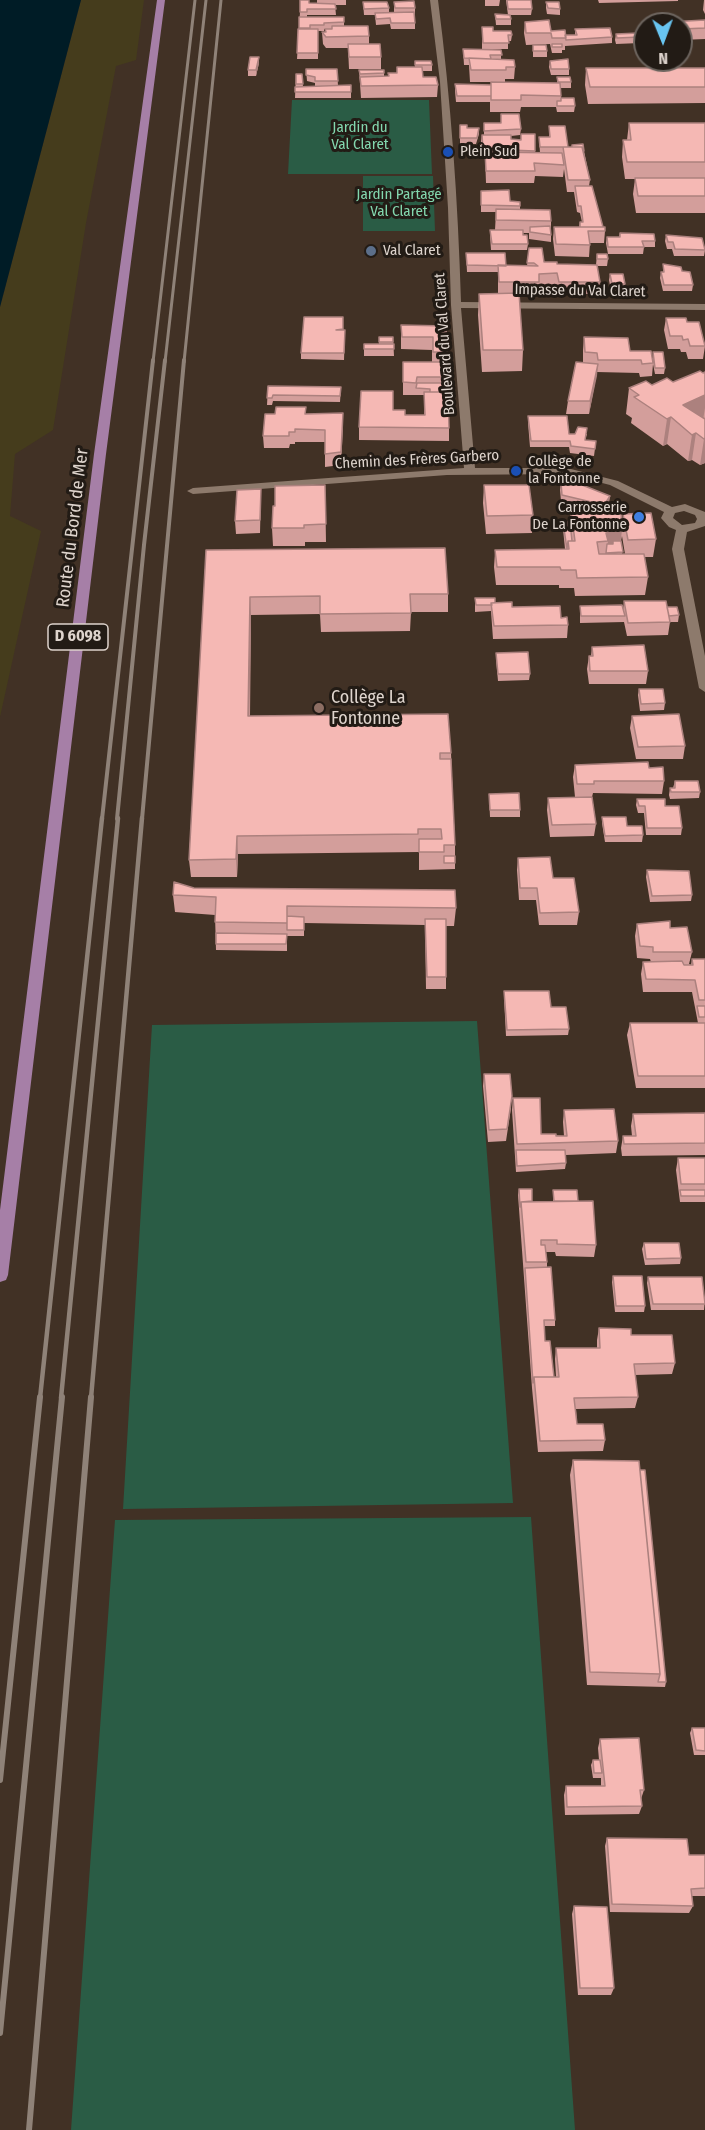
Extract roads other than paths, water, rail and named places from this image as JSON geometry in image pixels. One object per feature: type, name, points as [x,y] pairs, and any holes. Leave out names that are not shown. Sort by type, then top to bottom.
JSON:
[{"type":"main road","name":"Route du Bord de Mer","points":[[0,1275],[99,464],[161,0]]},
{"type":"street","name":"Boulevard du Val Claret","points":[[434,0],[444,82],[453,208],[456,305],[470,471]]},
{"type":"street","name":"Impasse du Val Claret","points":[[456,305],[705,307]]},
{"type":"street","name":"Chemin des Frères Garbero","points":[[193,491],[470,471],[567,471],[614,483],[670,511]]},
{"type":"street","points":[[685,507],[696,510],[703,516],[704,523],[697,527],[682,528],[667,518],[670,511],[685,507]]},
{"type":"street","points":[[682,528],[678,549],[705,688]]},
{"type":"water","points":[[0,0],[81,0],[0,307]]},
{"type":"railway","points":[[153,362],[195,0]]},
{"type":"railway","points":[[165,362],[206,0]]},
{"type":"railway","points":[[184,362],[221,0]]},
{"type":"railway","points":[[102,819],[153,360]]},
{"type":"railway","points":[[117,819],[165,360]]},
{"type":"railway","points":[[142,819],[184,360]]},
{"type":"railway","points":[[40,1398],[102,818]]},
{"type":"railway","points":[[61,1398],[118,818]]},
{"type":"railway","points":[[91,1398],[142,818]]},
{"type":"railway","points":[[0,1780],[40,1397]]},
{"type":"railway","points":[[0,2033],[62,1397]]},
{"type":"railway","points":[[29,2130],[91,1397]]},
{"type":"place","name":"Plein Sud","points":[[448,152]]},
{"type":"place","name":"Val Claret","points":[[371,251]]},
{"type":"place","name":"Collège de la Fontonne","points":[[516,471]]},
{"type":"place","name":"Carrosserie De La Fontonne","points":[[639,517]]},
{"type":"place","name":"Collège La Fontonne","points":[[319,708]]},
{"type":"park label","name":"Jardin du Val Claret","points":[[360,136]]},
{"type":"park label","name":"Jardin Partagé Val Claret","points":[[399,204]]}]
